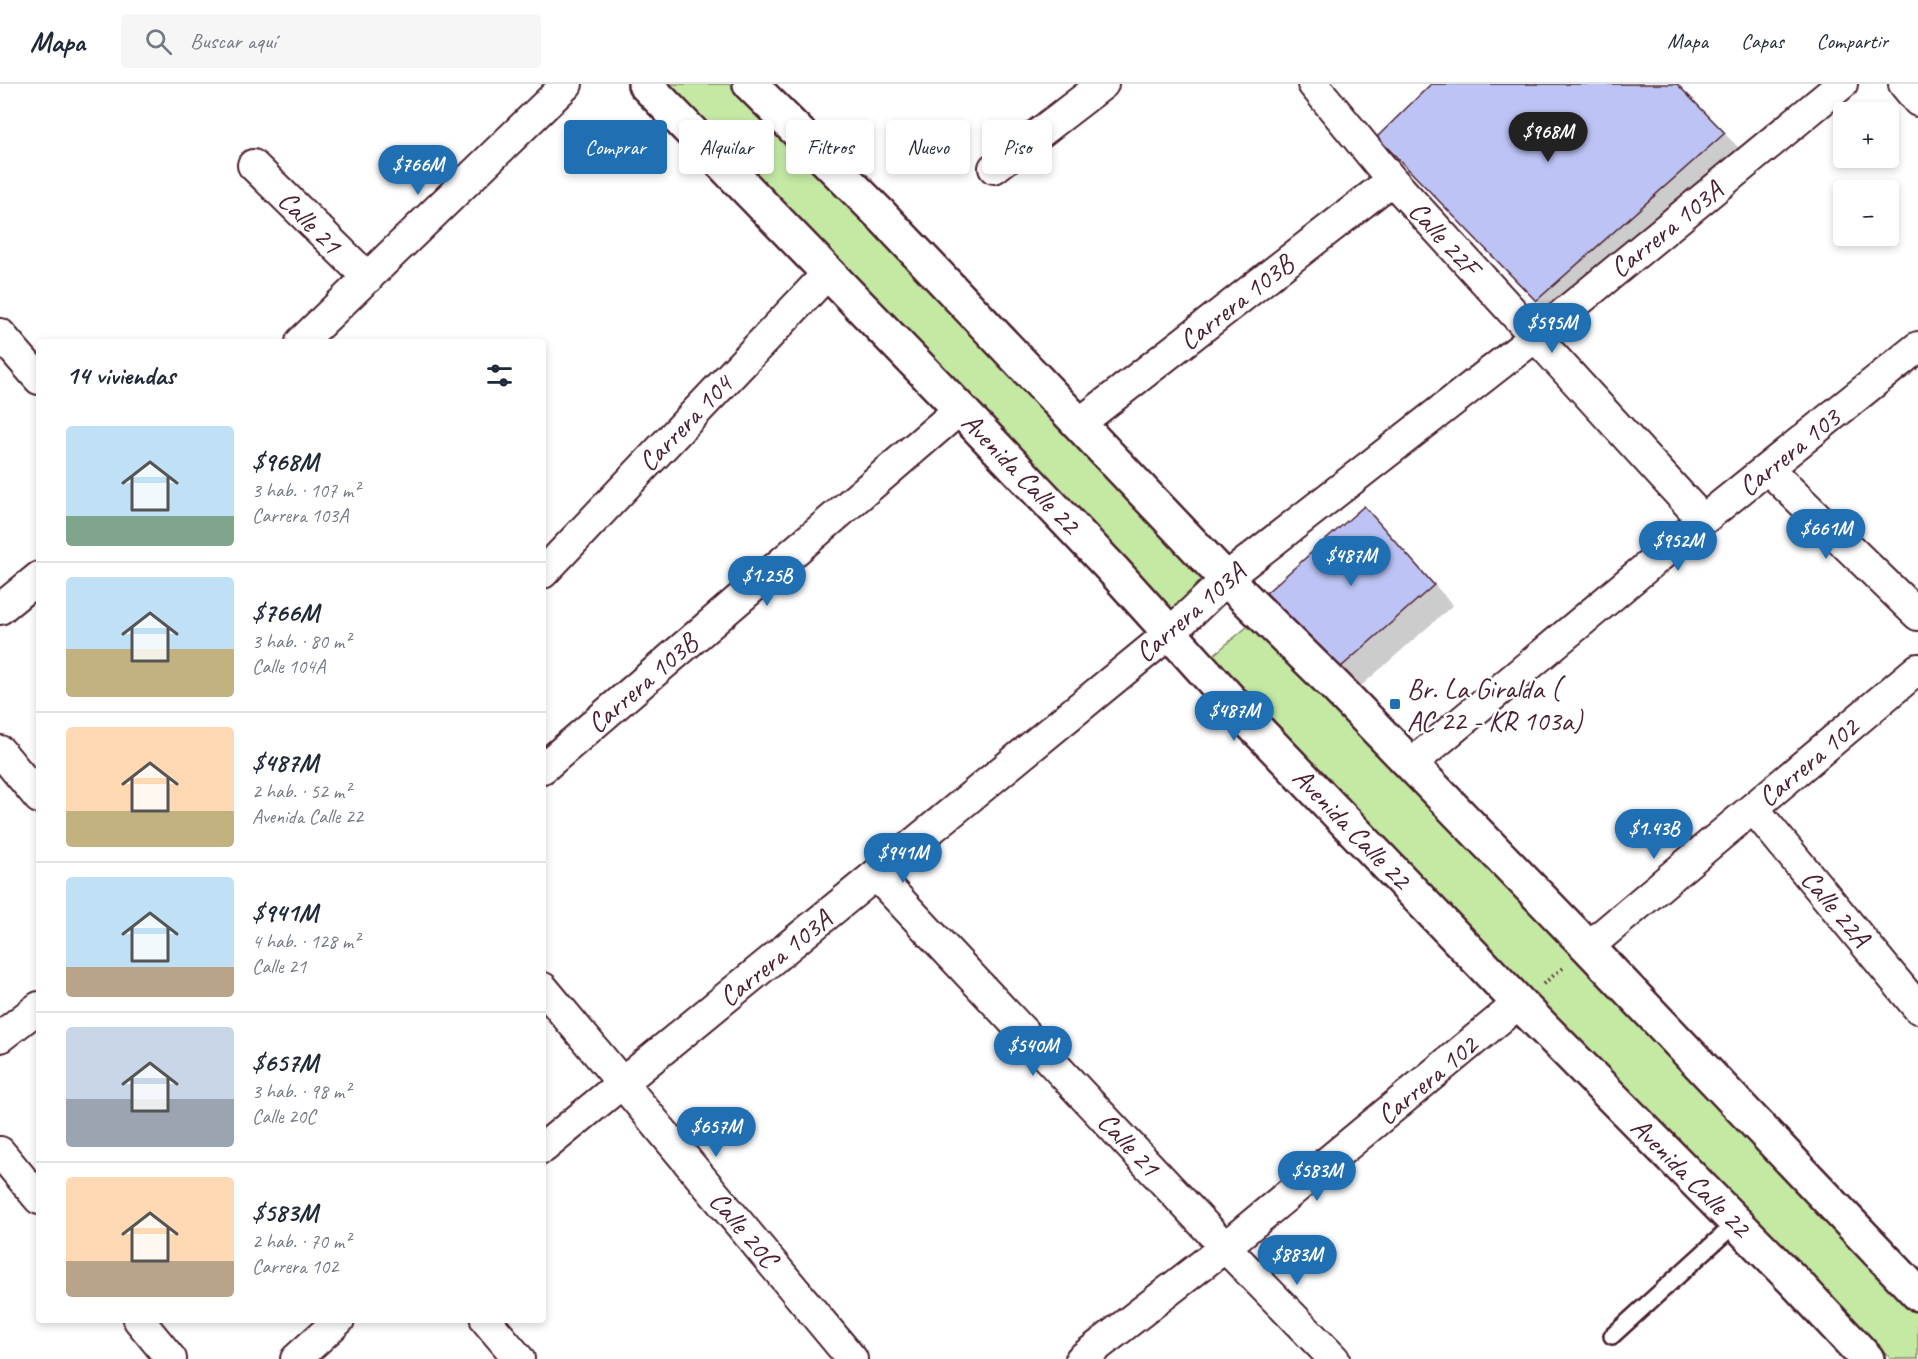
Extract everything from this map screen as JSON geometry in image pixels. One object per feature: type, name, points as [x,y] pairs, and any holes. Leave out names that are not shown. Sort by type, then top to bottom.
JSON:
[{"type":"street","points":[[304,339],[567,84]]},
{"type":"street","name":"Avenida Calle 22","points":[[645,84],[1113,570],[1250,722],[1867,1359]]},
{"type":"street","points":[[750,84],[882,216],[1226,579],[1335,686],[1588,947],[1918,1294]]},
{"type":"street","points":[[1052,123],[1102,84]]},
{"type":"street","name":"Calle 22F","points":[[1313,84],[1392,180],[1703,520]]},
{"type":"street","name":"Carrera 103A","points":[[546,1146],[1170,633],[1226,579],[1535,337],[1842,84]]},
{"type":"street","points":[[1904,84],[1918,101]]},
{"type":"street","name":"Calle 21","points":[[253,165],[368,278]]},
{"type":"street","name":"Carrera 103B","points":[[1080,423],[1392,180]]},
{"type":"street","name":"Carrera 104","points":[[546,570],[828,273]]},
{"type":"street","points":[[0,334],[36,376]]},
{"type":"street","name":"Carrera 103","points":[[1411,764],[1703,520],[1918,348]]},
{"type":"street","name":"Carrera 103B","points":[[546,765],[960,409]]},
{"type":"street","points":[[1768,470],[1918,615]]},
{"type":"street","points":[[0,609],[36,580]]},
{"type":"street","name":"Carrera 102","points":[[1588,947],[1918,669]]},
{"type":"street","points":[[0,751],[36,794]]},
{"type":"street","name":"Calle 22A","points":[[1754,809],[1918,1008]]},
{"type":"street","name":"Calle 21","points":[[876,875],[1225,1247],[1334,1359]]},
{"type":"street","name":"Calle 20C","points":[[546,992],[852,1359]]},
{"type":"street","name":"Carrera 102","points":[[1081,1359],[1225,1247],[1520,1003]]},
{"type":"street","points":[[0,1037],[36,1009]]},
{"type":"street","points":[[0,1152],[36,1195]]},
{"type":"street","points":[[141,1323],[171,1359]]},
{"type":"street","points":[[296,1359],[336,1323]]},
{"type":"street","points":[[489,1323],[519,1359]]},
{"type":"lane","points":[[1612,1336],[1736,1223]]},
{"type":"path","points":[[1520,1003],[1588,947]]},
{"type":"green space","points":[[668,84],[731,84],[766,120],[703,120]]},
{"type":"green space","points":[[774,128],[786,141],[786,174],[818,174],[1212,579],[1171,615],[980,408],[755,174],[774,174]]},
{"type":"green space","points":[[1254,621],[1918,1311],[1918,1359],[1891,1359],[1798,1261],[1552,1012],[1211,657]]},
{"type":"building","points":[[1431,84],[1677,84],[1725,133],[1536,301],[1377,137]]},
{"type":"building","points":[[1364,506],[1434,585],[1341,667],[1266,593]]},
{"type":"place","name":"Br. La Giralda ( AC 22 - KR 103a)","points":[[1395,704]]}]
